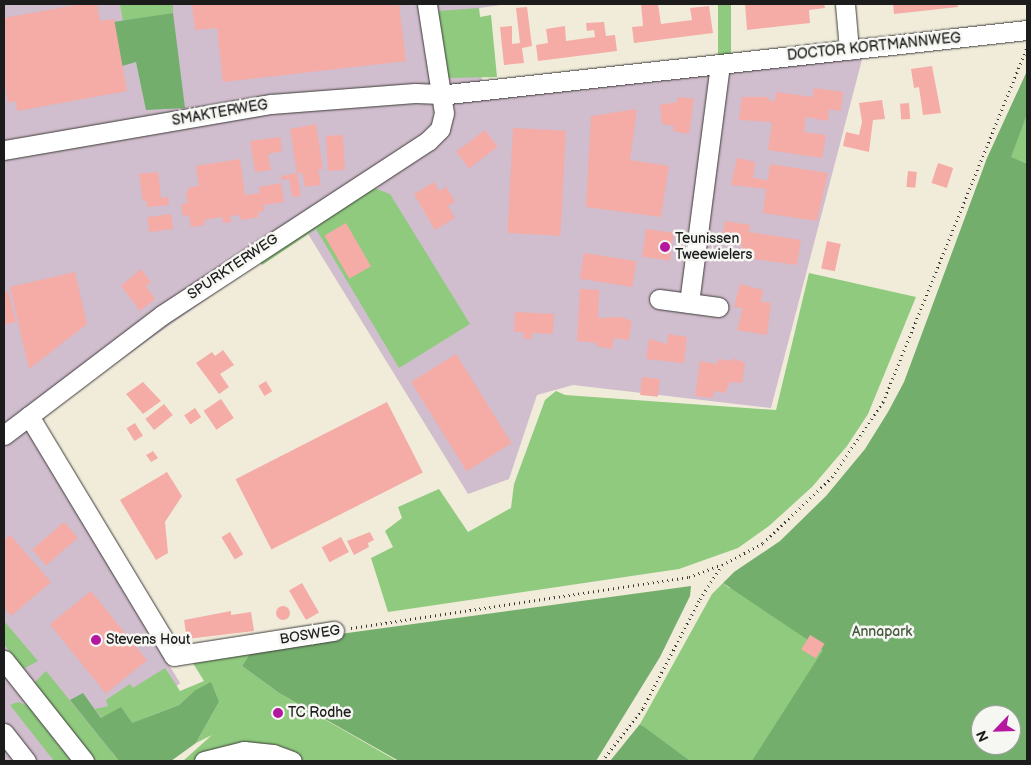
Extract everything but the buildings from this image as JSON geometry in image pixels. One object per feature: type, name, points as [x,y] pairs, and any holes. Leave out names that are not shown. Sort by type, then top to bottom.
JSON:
[{"type":"street","name":"SPURKTERWEG","points":[[4,435],[162,315],[428,141],[440,129],[444,114],[438,94],[427,4]]},
{"type":"street","points":[[845,4],[850,50]]},
{"type":"street","name":"DOCTOR KORTMANNWEG","points":[[438,94],[720,66],[1027,30]]},
{"type":"street","points":[[689,303],[720,66]]},
{"type":"street","name":"SMAKTERWEG","points":[[4,150],[271,104],[415,93],[438,94]]},
{"type":"street","points":[[659,299],[718,308]]},
{"type":"street","name":"BOSWEG","points":[[29,416],[174,656],[334,631]]},
{"type":"street","points":[[4,660],[84,761]]},
{"type":"street","points":[[4,733],[26,761]]},
{"type":"street","points":[[204,761],[244,752],[273,754],[292,761]]},
{"type":"path","name":"BOSWEG","points":[[334,631],[689,577],[722,564],[763,543],[832,478],[883,402],[1027,45]]},
{"type":"path","points":[[602,761],[643,708],[700,598],[722,564]]},
{"type":"shaded area","points":[[4,4],[508,4],[479,8],[482,83],[865,48],[771,408],[573,385],[537,395],[509,479],[468,494],[305,229],[26,427],[180,683],[111,752],[118,761],[4,761]]},
{"type":"green space","points":[[120,4],[173,4],[173,13],[123,21]]},
{"type":"green space","points":[[718,4],[731,4],[731,56],[718,56]]},
{"type":"green space","points":[[479,8],[480,17],[491,15],[497,77],[447,78],[442,72],[438,11]]},
{"type":"green space","points":[[173,13],[185,108],[146,110],[136,62],[122,66],[113,22]]},
{"type":"green space","name":"Annapark","points":[[1027,71],[1027,114],[1011,157],[1027,164],[1027,761],[752,761],[823,650],[723,583],[734,572],[780,541],[826,496],[865,449],[904,382],[987,158]]},
{"type":"green space","name":"Annapark","points":[[1027,91],[1027,761],[618,761],[643,726],[640,724],[712,594],[723,583],[729,588],[826,510],[926,363]]},
{"type":"green space","points":[[371,187],[390,194],[470,324],[399,368],[316,229],[262,265],[260,262]]},
{"type":"green space","points":[[809,273],[916,297],[868,414],[847,446],[812,487],[769,526],[738,548],[679,569],[388,612],[371,558],[393,547],[385,531],[402,518],[398,507],[439,489],[468,532],[511,508],[514,484],[545,400],[556,391],[565,395],[776,410]]},
{"type":"green space","points":[[691,586],[690,596],[660,657],[596,761],[399,761],[279,693],[242,666],[252,650],[267,644]]},
{"type":"green space","points":[[4,621],[38,661],[23,669],[4,644]]},
{"type":"green space","points":[[252,650],[242,666],[279,693],[397,761],[183,761],[212,735],[196,743],[219,702],[194,691],[179,705],[132,723],[102,718],[95,709],[108,706],[106,700],[130,684],[133,688],[165,668],[180,691],[204,681],[191,660]]},
{"type":"green space","points":[[46,671],[119,761],[96,761],[34,683]]},
{"type":"green space","points":[[211,682],[219,702],[196,743],[171,761],[119,761],[70,700],[83,693],[101,718],[121,707],[132,723],[179,705],[194,691]]},
{"type":"green space","points":[[18,702],[28,706],[71,761],[54,761],[10,705]]},
{"type":"green space","points":[[640,724],[690,761],[610,761]]},
{"type":"place","name":"Teunissen Tweewielers","points":[[665,247]]},
{"type":"place","name":"Stevens Hout","points":[[96,640]]},
{"type":"place","name":"TC Rodhe","points":[[278,713]]}]
